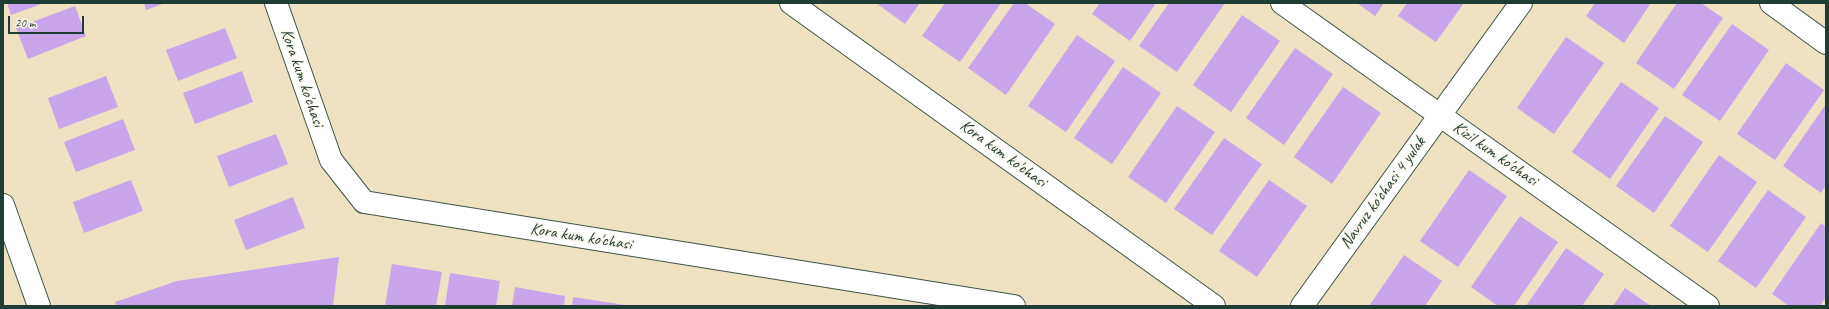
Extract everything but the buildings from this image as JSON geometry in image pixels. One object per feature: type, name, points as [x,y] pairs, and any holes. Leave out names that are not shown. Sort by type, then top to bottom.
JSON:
[{"type":"street","name":"Kora kum ko'chasi","points":[[276,3],[331,160],[364,202],[1014,306]]},
{"type":"street","name":"Kora kum ko'chasi","points":[[791,3],[1214,306]]},
{"type":"street","name":"Kizil kum ko'chasi","points":[[1282,3],[1708,306]]},
{"type":"street","name":"Navruz ko'chasi 4 yulak","points":[[1302,306],[1521,3]]},
{"type":"street","points":[[1771,3],[1826,42]]},
{"type":"street","points":[[3,205],[39,306]]}]
